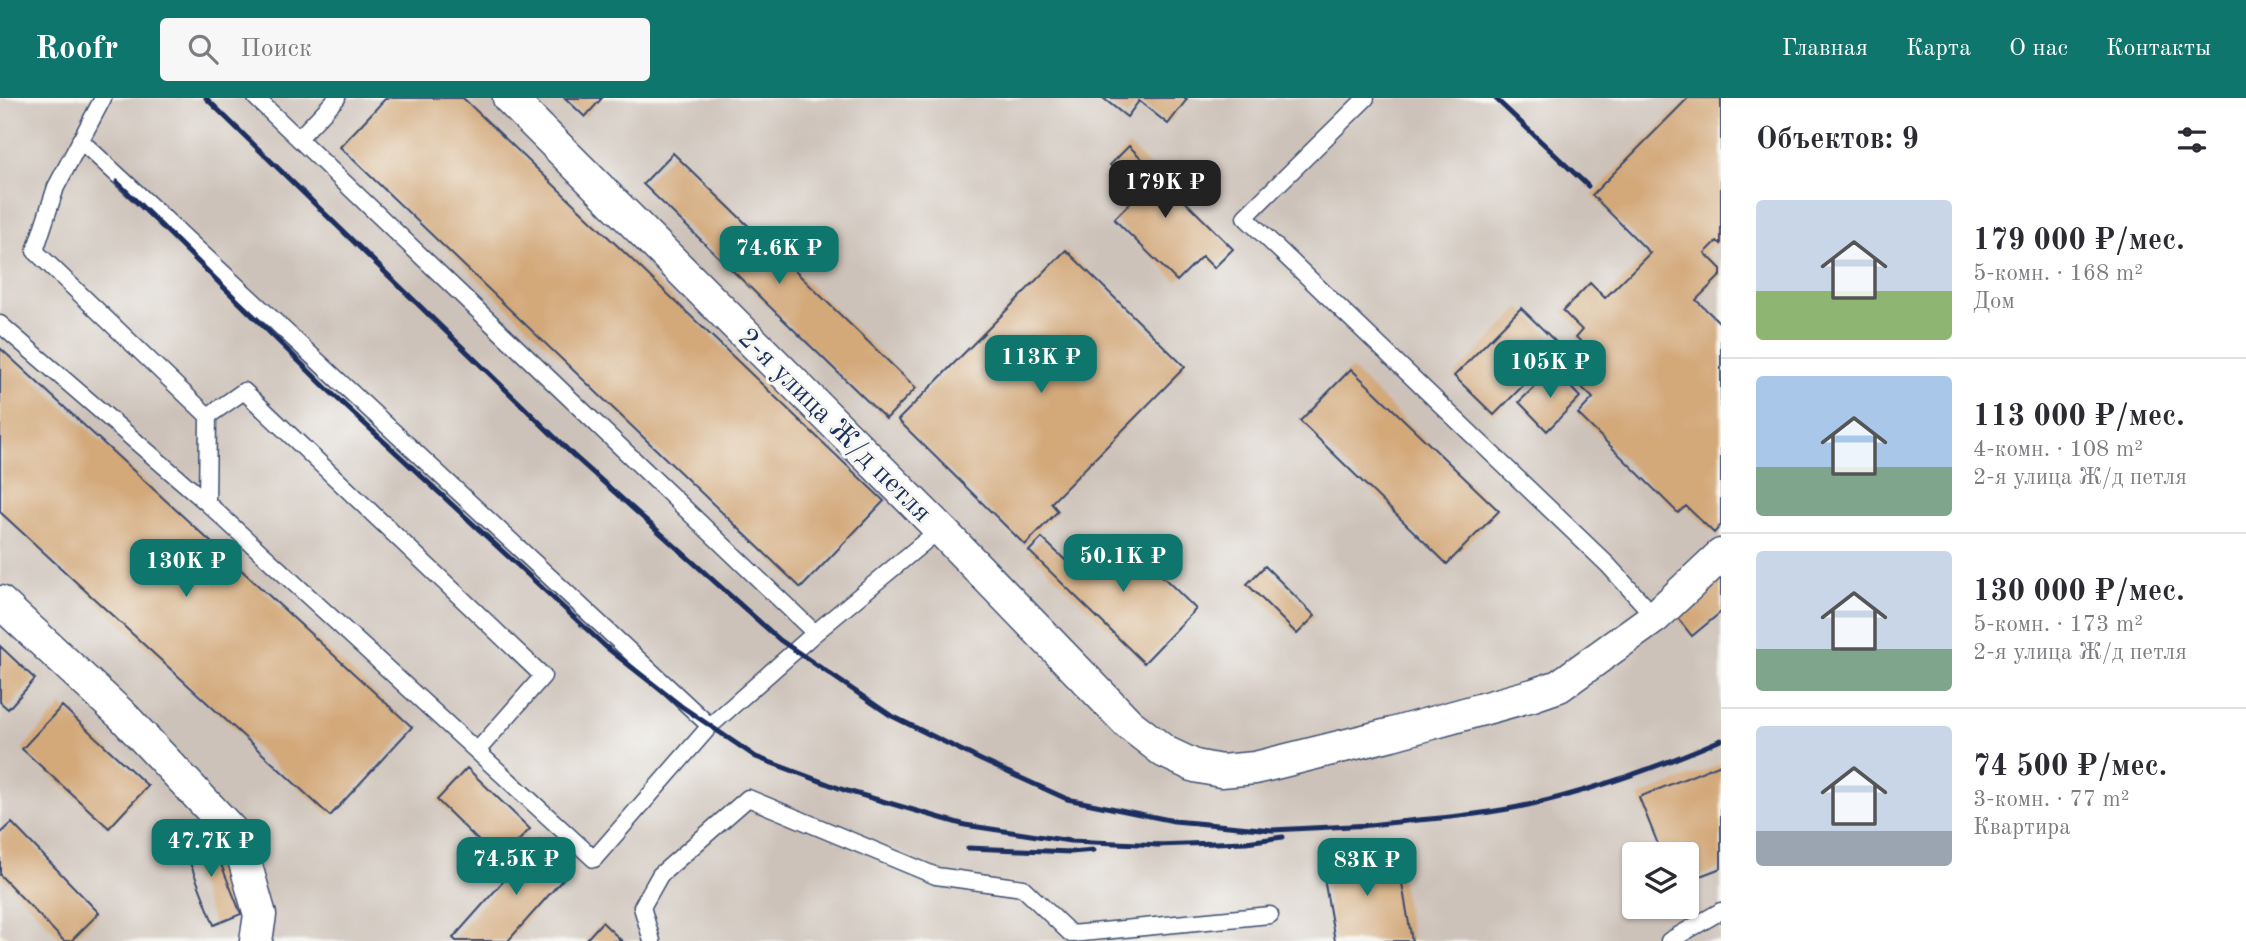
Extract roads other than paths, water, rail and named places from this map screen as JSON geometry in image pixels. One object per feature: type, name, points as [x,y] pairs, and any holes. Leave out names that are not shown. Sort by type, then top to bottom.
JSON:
[{"type":"street","name":"2-я улица Ж/д петля","points":[[509,98],[940,528],[1129,724],[1165,752],[1195,766],[1221,771],[1255,768],[1392,734],[1559,686],[1655,617],[1721,555]]},
{"type":"street","points":[[0,602],[123,716],[238,838],[260,915],[256,941]]},
{"type":"lane","points":[[103,98],[56,187],[35,251],[208,416],[207,503]]},
{"type":"lane","points":[[256,98],[815,633]]},
{"type":"lane","points":[[299,138],[337,98]]},
{"type":"lane","points":[[1366,98],[1245,217],[1608,565],[1655,617]]},
{"type":"lane","points":[[80,140],[710,726]]},
{"type":"lane","points":[[0,324],[207,503],[594,859],[710,726],[940,528]]},
{"type":"lane","points":[[208,416],[244,391],[543,676],[477,751]]},
{"type":"lane","points":[[652,941],[642,907],[660,874],[748,798],[936,876],[1023,888],[1071,934],[1270,915]]},
{"type":"lane","points":[[1669,941],[1721,911]]},
{"type":"railway","points":[[206,98],[573,455],[780,640],[890,715],[1067,799],[1174,821],[1272,830],[1371,825]]},
{"type":"railway","points":[[1495,98],[1588,186]]},
{"type":"railway","points":[[117,182],[325,387],[606,647],[681,706],[756,757],[844,790],[965,825],[1070,841],[1162,845]]},
{"type":"railway","points":[[1362,826],[1466,815],[1528,805],[1626,777],[1721,740]]},
{"type":"railway","points":[[1154,845],[1246,842],[1283,837]]},
{"type":"railway","points":[[968,848],[1071,852],[1094,850]]}]
